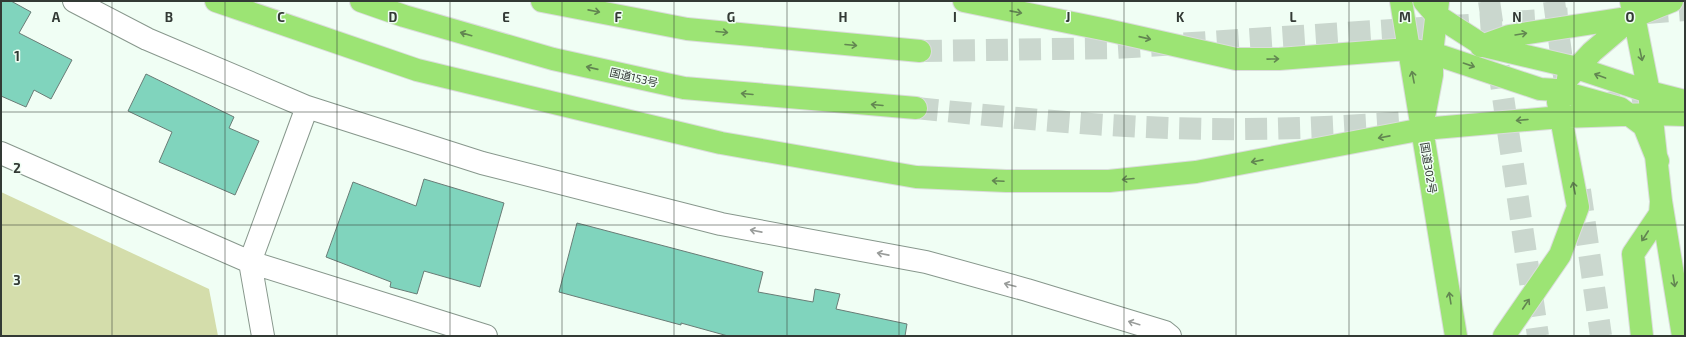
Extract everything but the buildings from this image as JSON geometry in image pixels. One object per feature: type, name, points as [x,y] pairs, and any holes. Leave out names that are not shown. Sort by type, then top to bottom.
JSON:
[{"type":"highway","points":[[216,1],[416,70],[721,143],[916,177],[1006,181],[1117,180],[1196,172],[1423,129],[1561,116],[1641,114],[1685,115]]},
{"type":"highway","name":"国道153号","points":[[361,1],[404,16],[553,59],[684,88],[916,108]]},
{"type":"highway","points":[[542,1],[687,29],[920,51]]},
{"type":"highway","points":[[964,1],[1100,28],[1236,59],[1279,58],[1408,49],[1432,52],[1540,89],[1556,90],[1641,114]]},
{"type":"highway","name":"国道302号","points":[[1401,1],[1456,336]]},
{"type":"highway","points":[[1432,52],[1484,46],[1509,36],[1672,1]]},
{"type":"highway","points":[[1423,129],[1426,102],[1432,75],[1433,6]]},
{"type":"highway","points":[[1433,6],[1484,46],[1577,68],[1649,92],[1685,101]]},
{"type":"highway","points":[[1556,90],[1632,9]]},
{"type":"highway","points":[[1632,9],[1649,92],[1641,114],[1658,161],[1661,201],[1682,336]]},
{"type":"highway","points":[[1504,336],[1560,255],[1578,207],[1556,90]]},
{"type":"highway","points":[[1642,336],[1633,254],[1660,214],[1661,201]]},
{"type":"street","points":[[74,1],[148,40],[307,107],[482,163],[721,224],[926,262],[1027,290],[1166,332],[1170,336]]},
{"type":"street","points":[[263,336],[250,262],[307,107]]},
{"type":"street","points":[[1,153],[250,262],[486,336]]},
{"type":"green space","points":[[1,192],[209,289],[218,336],[1,336]]},
{"type":"tunnel","points":[[1489,1],[1538,336]]},
{"type":"tunnel","points":[[1554,1],[1565,83]]},
{"type":"tunnel","points":[[1646,13],[1685,10]]},
{"type":"tunnel","points":[[920,51],[1116,48],[1574,18]]},
{"type":"tunnel","points":[[1599,104],[1666,96]]},
{"type":"tunnel","points":[[916,108],[1064,122],[1175,128],[1291,128],[1423,121]]},
{"type":"tunnel","points":[[1580,190],[1601,336]]}]
